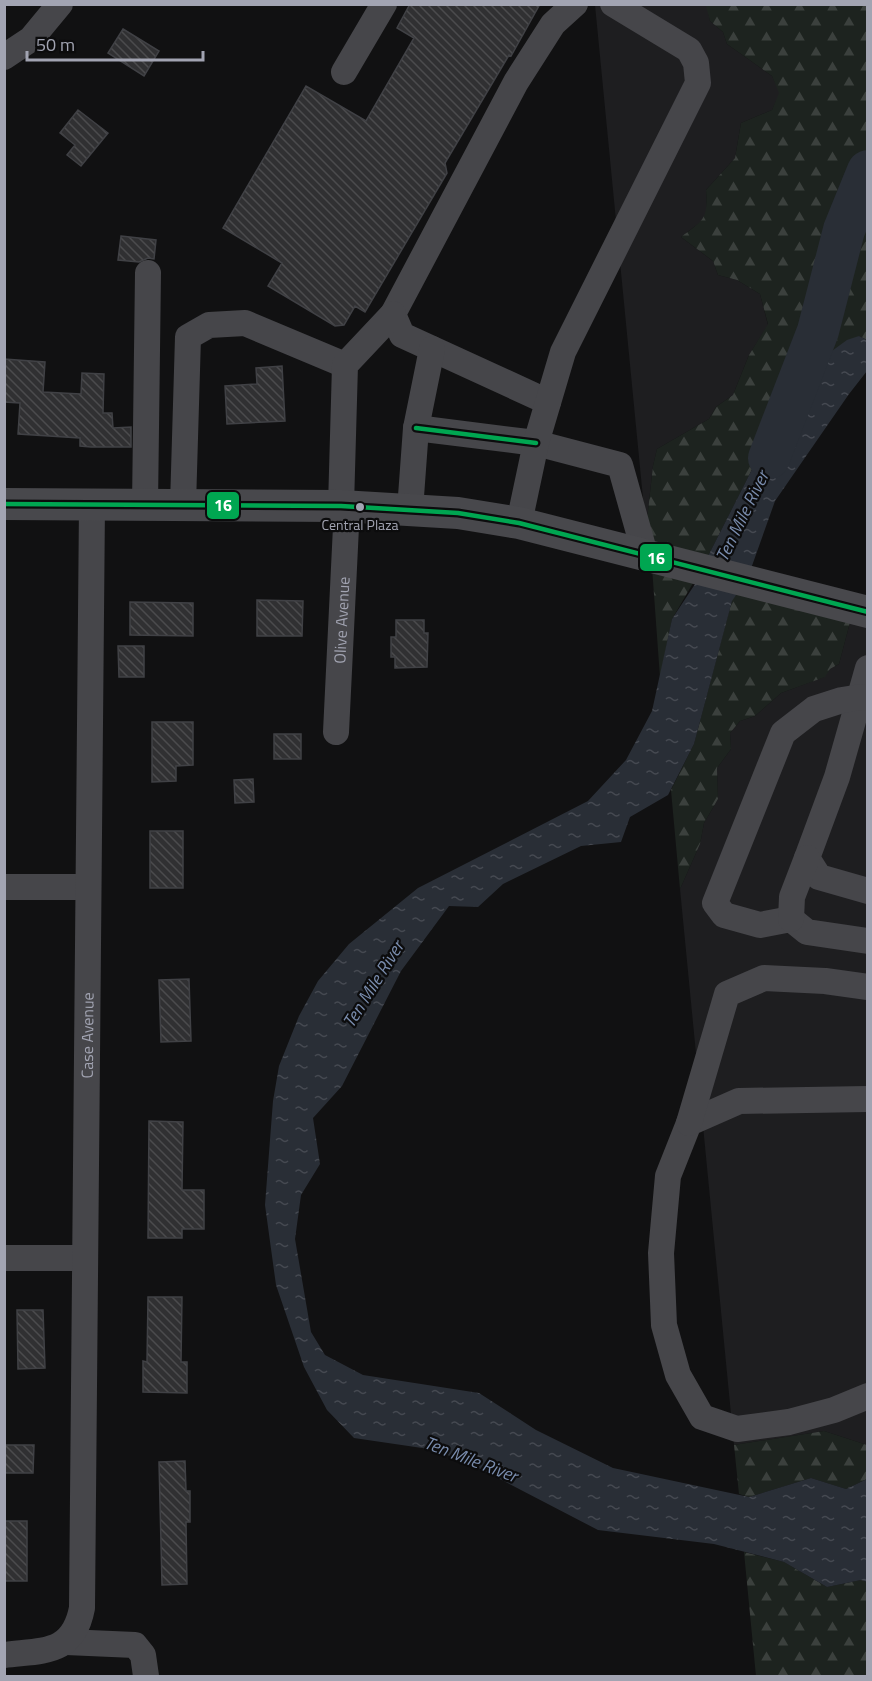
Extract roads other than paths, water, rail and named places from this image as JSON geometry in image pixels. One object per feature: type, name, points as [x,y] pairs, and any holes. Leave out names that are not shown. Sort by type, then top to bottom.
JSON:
[{"type":"main road","points":[[4,504],[344,506],[458,513],[519,523],[867,612]]},
{"type":"street","points":[[4,57],[31,39],[60,4]]},
{"type":"street","points":[[344,72],[384,4]]},
{"type":"street","points":[[183,505],[188,337],[208,325],[245,322],[345,365],[393,314],[516,82],[553,24],[575,4]]},
{"type":"street","points":[[519,523],[536,443],[563,352],[698,83],[696,63],[688,51],[613,4]]},
{"type":"street","points":[[145,505],[148,273]]},
{"type":"street","points":[[393,314],[402,335],[548,402]]},
{"type":"street","points":[[410,510],[416,428],[432,349]]},
{"type":"street","name":"Olive Avenue","points":[[336,732],[344,506],[345,365]]},
{"type":"street","points":[[416,428],[536,443],[620,465],[659,558]]},
{"type":"street","name":"Case Avenue","points":[[66,1641],[78,1626],[82,1608],[83,1566],[92,504]]},
{"type":"street","points":[[791,919],[792,897],[864,697],[867,668]]},
{"type":"street","points":[[791,919],[760,925],[724,915],[715,903],[783,732],[814,709],[842,700],[864,697]]},
{"type":"street","points":[[807,858],[819,877],[867,891]]},
{"type":"street","points":[[4,887],[88,886]]},
{"type":"street","points":[[791,919],[807,932],[867,941]]},
{"type":"street","points":[[867,987],[825,981],[764,978],[727,994],[689,1123],[668,1176],[661,1253],[664,1325],[678,1375],[702,1417],[737,1429],[800,1419],[834,1410],[867,1396]]},
{"type":"street","points":[[689,1123],[739,1101],[867,1099]]},
{"type":"street","points":[[4,1258],[85,1258]]},
{"type":"street","points":[[4,1655],[52,1649],[66,1641],[135,1645],[143,1654],[146,1677]]},
{"type":"water","points":[[859,336],[867,340],[867,371],[775,501],[748,577],[732,601],[694,744],[668,795],[630,817],[621,842],[581,846],[503,884],[478,907],[449,906],[401,971],[342,1086],[313,1118],[320,1164],[301,1195],[295,1239],[311,1332],[325,1355],[363,1375],[479,1393],[536,1430],[613,1468],[749,1497],[811,1478],[846,1489],[867,1479],[867,1582],[861,1580],[827,1587],[784,1562],[714,1544],[598,1530],[465,1461],[429,1449],[354,1438],[327,1410],[304,1367],[276,1285],[265,1205],[273,1101],[279,1066],[299,1016],[318,981],[349,944],[418,888],[588,801],[626,760],[652,711],[672,619],[703,572],[703,566],[770,434],[821,359],[847,340]]},
{"type":"waterway","name":"Ten Mile River","points":[[769,458],[818,331],[844,230],[868,171]]},
{"type":"place","name":"Central Plaza","points":[[360,507]]}]
